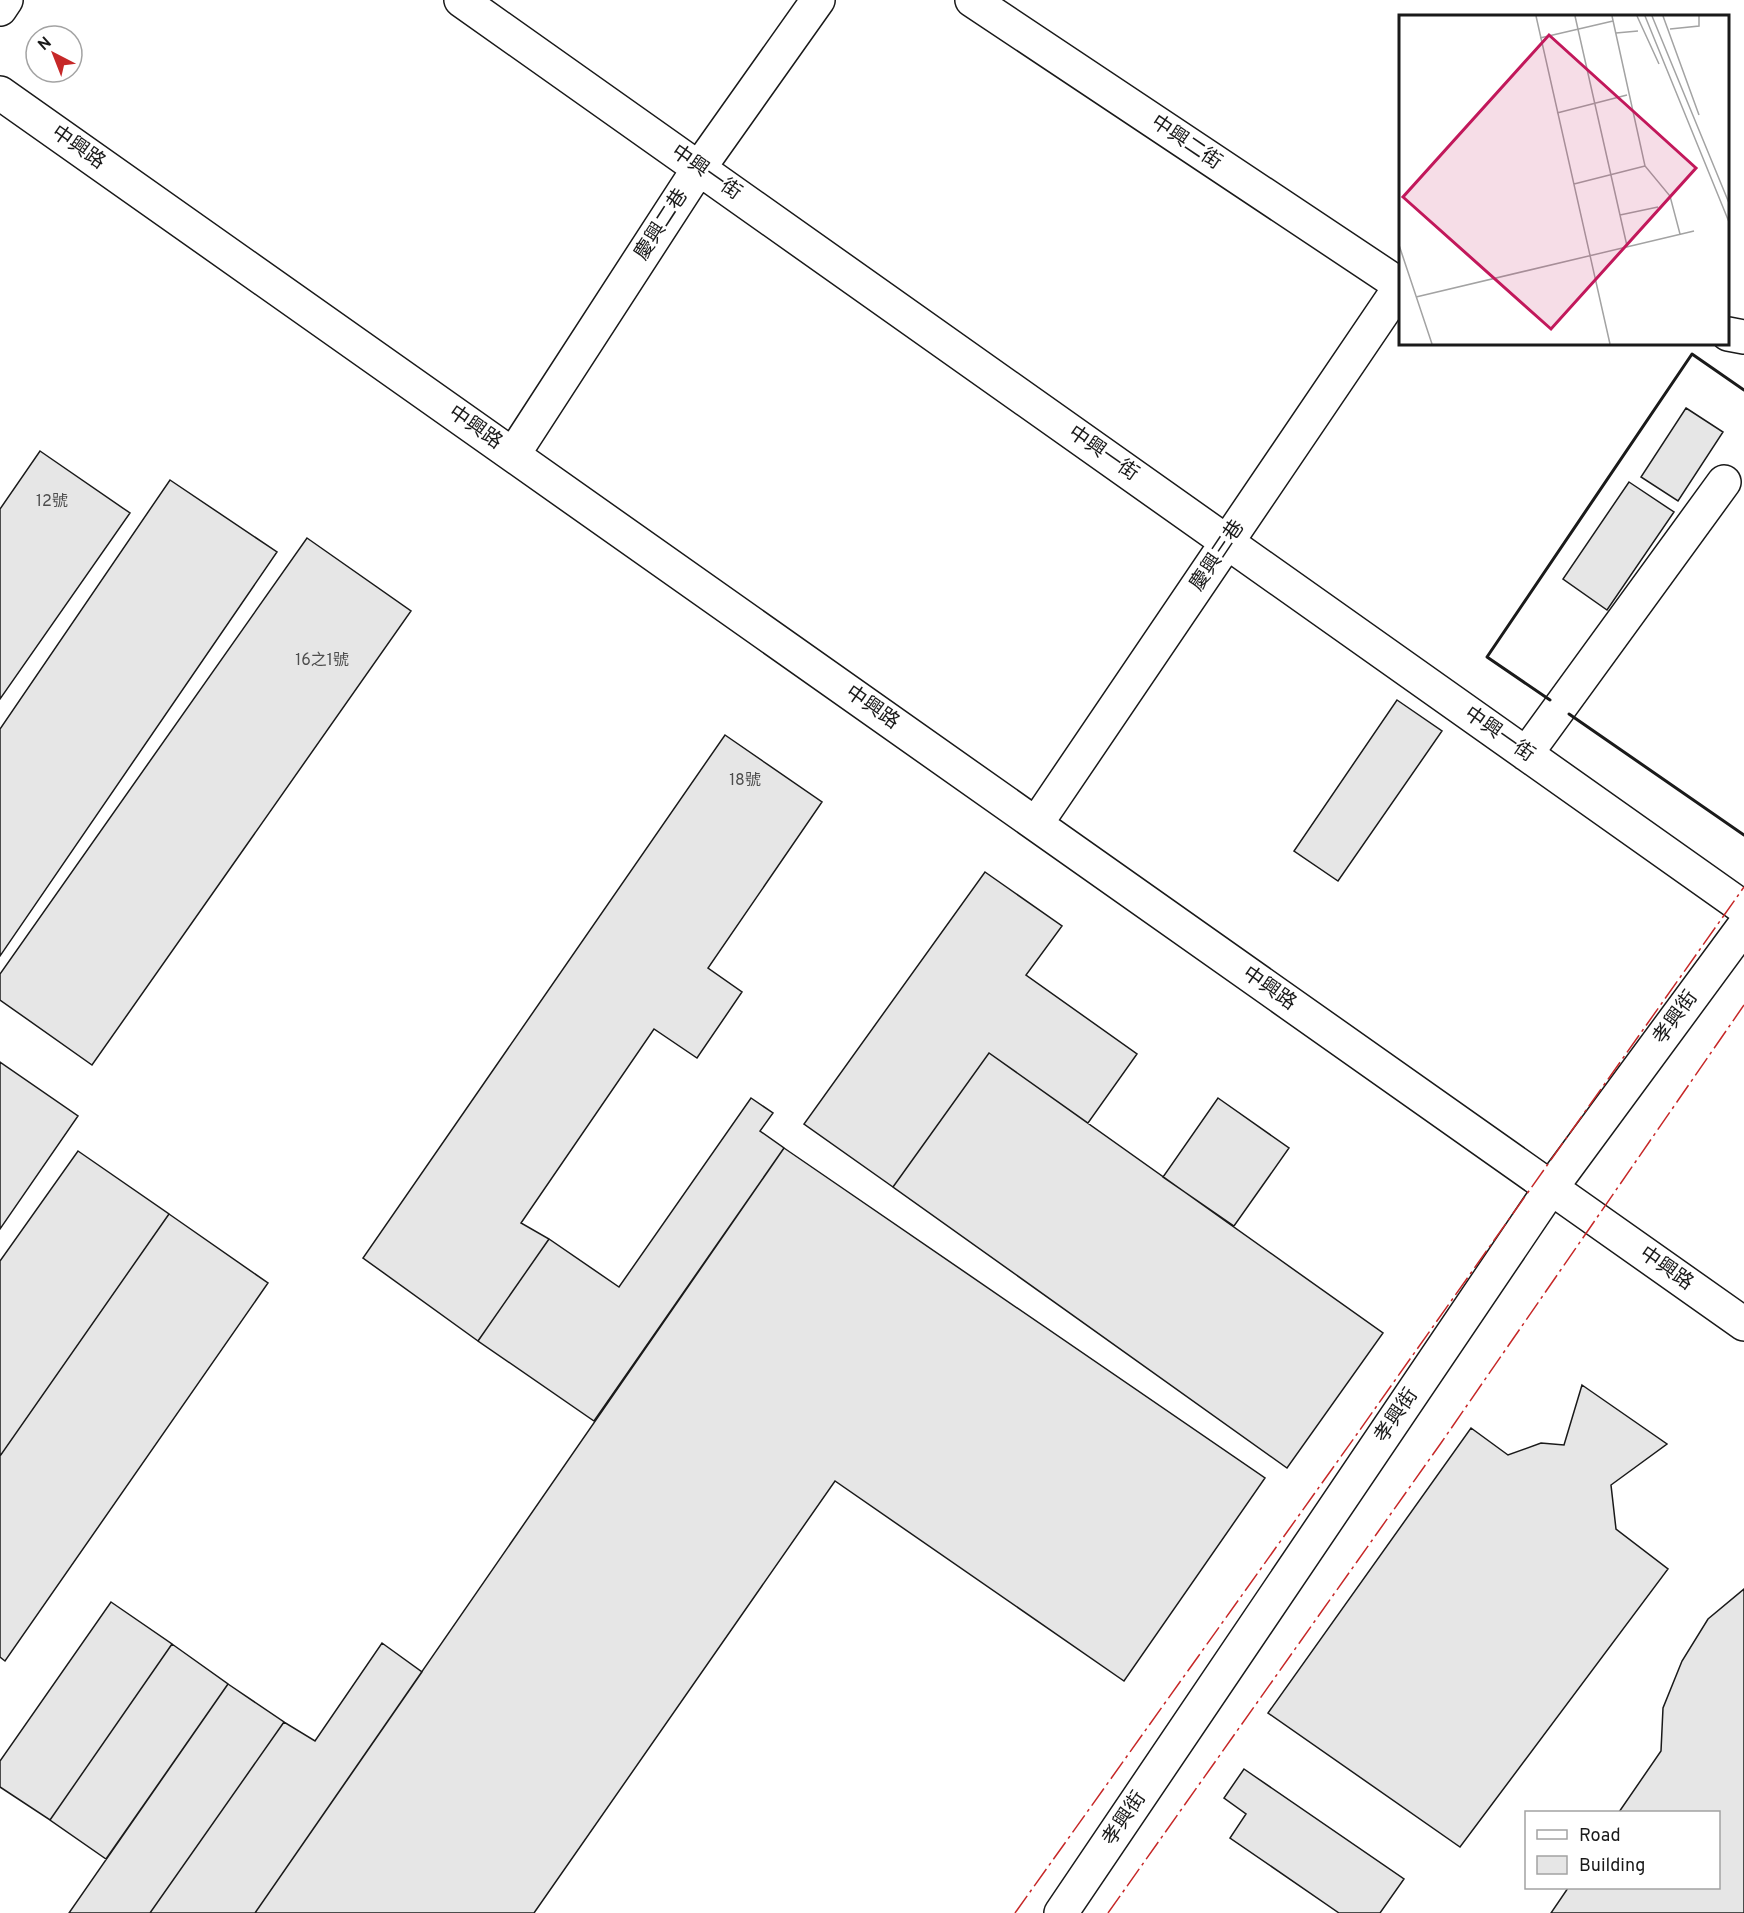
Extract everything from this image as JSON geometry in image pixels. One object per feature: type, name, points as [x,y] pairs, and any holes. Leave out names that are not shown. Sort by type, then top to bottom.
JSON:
[{"type":"street","points":[[0,9],[6,0]]},
{"type":"street","name":"中興一街","points":[[461,0],[1744,908]]},
{"type":"street","name":"慶興二巷","points":[[513,455],[699,168],[818,0]]},
{"type":"street","name":"中興二街","points":[[972,0],[1399,285]]},
{"type":"street","name":"中興路","points":[[0,93],[1744,1324]]},
{"type":"street","name":"慶興三巷","points":[[1036,824],[1399,289]]},
{"type":"street","points":[[1729,334],[1744,338]]},
{"type":"street","points":[[1526,753],[1724,482]]},
{"type":"street","name":"孝興街","points":[[1061,1913],[1551,1188],[1744,926]]},
{"type":"building","points":[[1686,408],[1723,432],[1678,501],[1641,477]]},
{"type":"building","points":[[40,451],[130,513],[0,699],[0,509]]},
{"type":"building","points":[[170,480],[277,552],[0,956],[0,729]]},
{"type":"building","points":[[1629,482],[1674,512],[1607,610],[1563,579]]},
{"type":"building","points":[[307,538],[411,611],[92,1065],[0,1000],[0,974]]},
{"type":"building","points":[[1397,700],[1442,731],[1338,881],[1294,851]]},
{"type":"building","points":[[725,735],[822,802],[708,968],[742,992],[697,1058],[654,1029],[521,1223],[549,1239],[478,1341],[363,1258]]},
{"type":"building","points":[[985,872],[1062,926],[1026,975],[1137,1054],[1088,1123],[989,1053],[893,1187],[804,1124]]},
{"type":"building","points":[[989,1053],[1383,1333],[1287,1468],[893,1187]]},
{"type":"building","points":[[0,1062],[78,1116],[0,1229]]},
{"type":"building","points":[[751,1098],[773,1113],[760,1131],[784,1148],[594,1421],[478,1341],[549,1239],[619,1287]]},
{"type":"building","points":[[1218,1098],[1289,1148],[1234,1226],[1163,1177]]},
{"type":"building","points":[[784,1148],[1265,1478],[1124,1681],[835,1481],[534,1913],[255,1913]]},
{"type":"building","points":[[78,1151],[169,1214],[0,1456],[0,1261]]},
{"type":"building","points":[[169,1214],[268,1283],[5,1661],[0,1657],[0,1456]]},
{"type":"building","points":[[1582,1385],[1667,1444],[1611,1485],[1616,1529],[1668,1569],[1460,1847],[1268,1713],[1471,1428],[1508,1455],[1541,1443],[1564,1445]]},
{"type":"building","points":[[1744,1589],[1744,1913],[1551,1913],[1567,1889],[1720,1889],[1720,1811],[1620,1811],[1661,1751],[1663,1708],[1682,1661],[1708,1619]]},
{"type":"building","points":[[111,1602],[172,1644],[50,1820],[0,1787],[0,1761]]},
{"type":"building","points":[[382,1643],[422,1672],[255,1913],[150,1913],[284,1722],[315,1741]]},
{"type":"building","points":[[172,1644],[228,1684],[106,1859],[50,1820]]},
{"type":"building","points":[[228,1684],[284,1722],[150,1913],[69,1913]]},
{"type":"building","points":[[1244,1769],[1404,1879],[1380,1913],[1339,1913],[1230,1838],[1246,1814],[1224,1798]]},
{"type":"wall","points":[[1550,700],[1487,657],[1692,354],[1744,390]]},
{"type":"wall","points":[[1569,714],[1744,835]]},
{"type":"power","points":[[1015,1913],[1744,887]]},
{"type":"power","points":[[1108,1913],[1441,1443],[1744,1005]]}]
